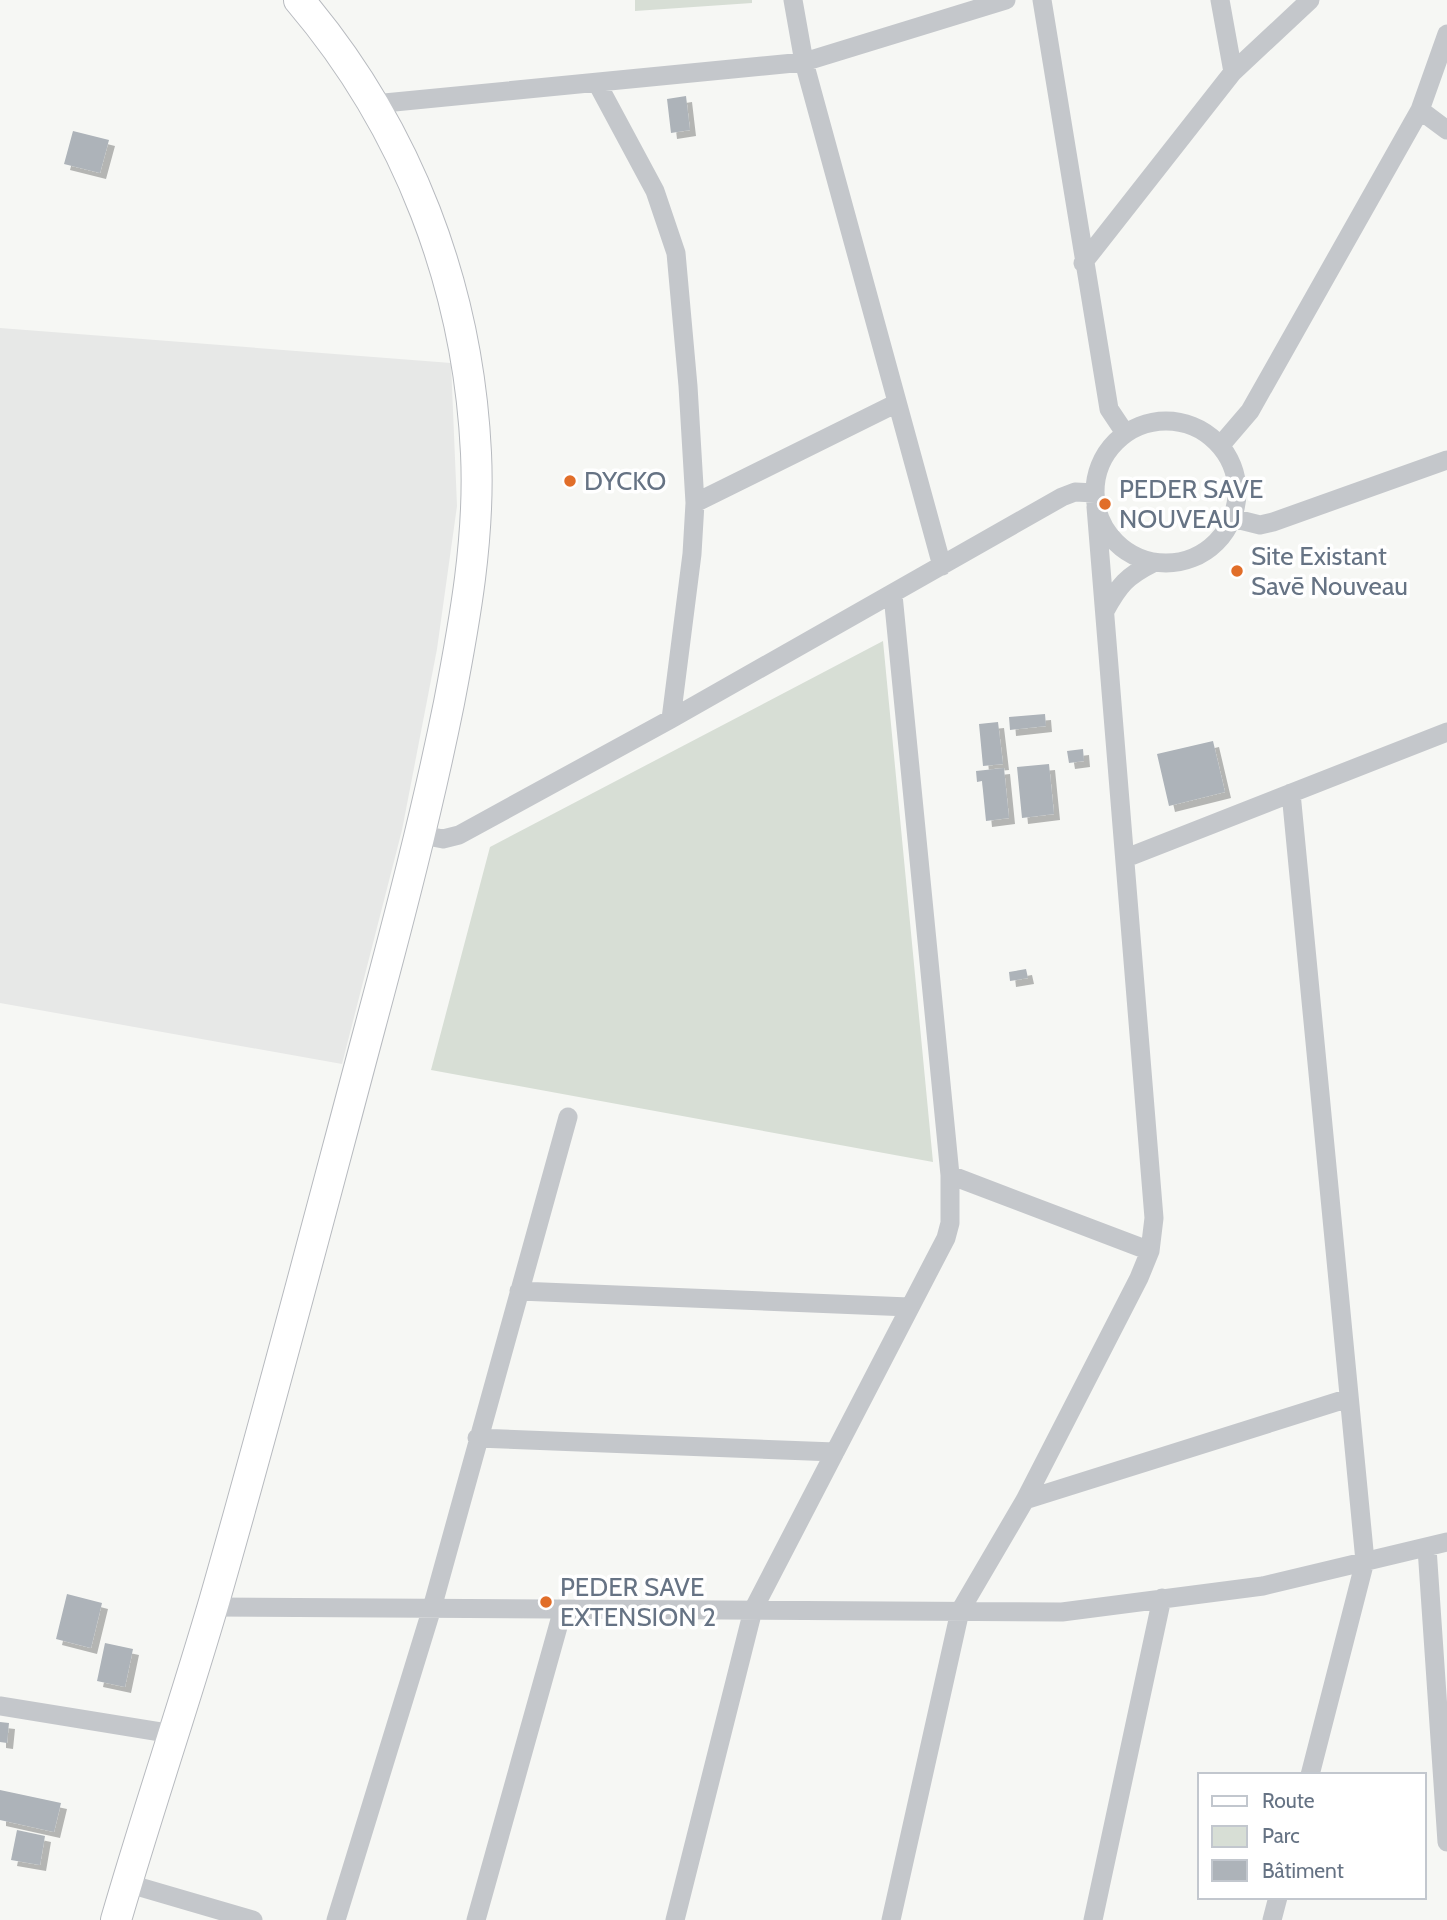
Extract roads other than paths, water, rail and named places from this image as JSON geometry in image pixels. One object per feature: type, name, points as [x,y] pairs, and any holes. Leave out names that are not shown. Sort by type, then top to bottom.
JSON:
[{"type":"main road","points":[[116,1920],[213,1606],[268,1412],[422,835],[471,582],[475,539],[476,453],[473,405],[465,351],[444,261],[418,193],[373,104],[342,56],[299,0]]},
{"type":"street","points":[[793,0],[804,62],[942,566]]},
{"type":"street","points":[[373,104],[804,62],[1006,0]]},
{"type":"street","points":[[1042,0],[1109,409],[1125,433]]},
{"type":"street","points":[[1220,0],[1233,72]]},
{"type":"street","points":[[1083,263],[1233,72],[1310,0]]},
{"type":"street","points":[[1220,446],[1250,411],[1420,110],[1447,34]]},
{"type":"street","points":[[597,83],[655,191],[676,253],[695,503],[692,554],[671,719]]},
{"type":"street","points":[[1420,110],[1447,130]]},
{"type":"street","points":[[695,503],[897,403]]},
{"type":"street","points":[[891,1920],[960,1611],[1025,1500],[1139,1278],[1150,1251],[1154,1217],[1095,500],[1096,479],[1106,453],[1125,433],[1151,422],[1179,422],[1205,432],[1220,446],[1236,477],[1237,491],[1232,519],[1217,542],[1206,551],[1181,562],[1153,563],[1127,552],[1116,544],[1100,521],[1095,500]]},
{"type":"street","points":[[1232,519],[1260,525],[1273,522],[1447,460]]},
{"type":"street","points":[[422,835],[443,839],[459,835],[1074,492],[1095,500]]},
{"type":"street","points":[[1105,611],[1126,578],[1153,563]]},
{"type":"street","points":[[675,1920],[753,1610],[946,1238],[950,1223],[950,1175],[893,595]]},
{"type":"street","points":[[1126,858],[1447,732]]},
{"type":"street","points":[[1291,793],[1365,1562],[1311,1773]]},
{"type":"street","points":[[336,1920],[432,1608],[568,1117]]},
{"type":"street","points":[[950,1175],[1150,1251]]},
{"type":"street","points":[[519,1291],[909,1307]]},
{"type":"street","points":[[1025,1500],[1349,1398]]},
{"type":"street","points":[[477,1438],[835,1452]]},
{"type":"street","points":[[213,1606],[1062,1612],[1263,1586],[1447,1542]]},
{"type":"street","points":[[1427,1548],[1447,1842]]},
{"type":"street","points":[[1093,1920],[1161,1598]]},
{"type":"street","points":[[477,1920],[563,1609]]},
{"type":"street","points":[[0,1706],[173,1734]]},
{"type":"street","points":[[126,1883],[253,1920]]},
{"type":"street","points":[[1272,1920],[1277,1899]]},
{"type":"place","name":"DYCKO","points":[[570,481]]},
{"type":"place","name":"PEDER SAVE NOUVEAU","points":[[1105,504]]},
{"type":"place","name":"Site Existant Savē Nouveau","points":[[1237,571]]},
{"type":"place","name":"PEDER SAVE EXTENSION 2","points":[[546,1602]]}]
